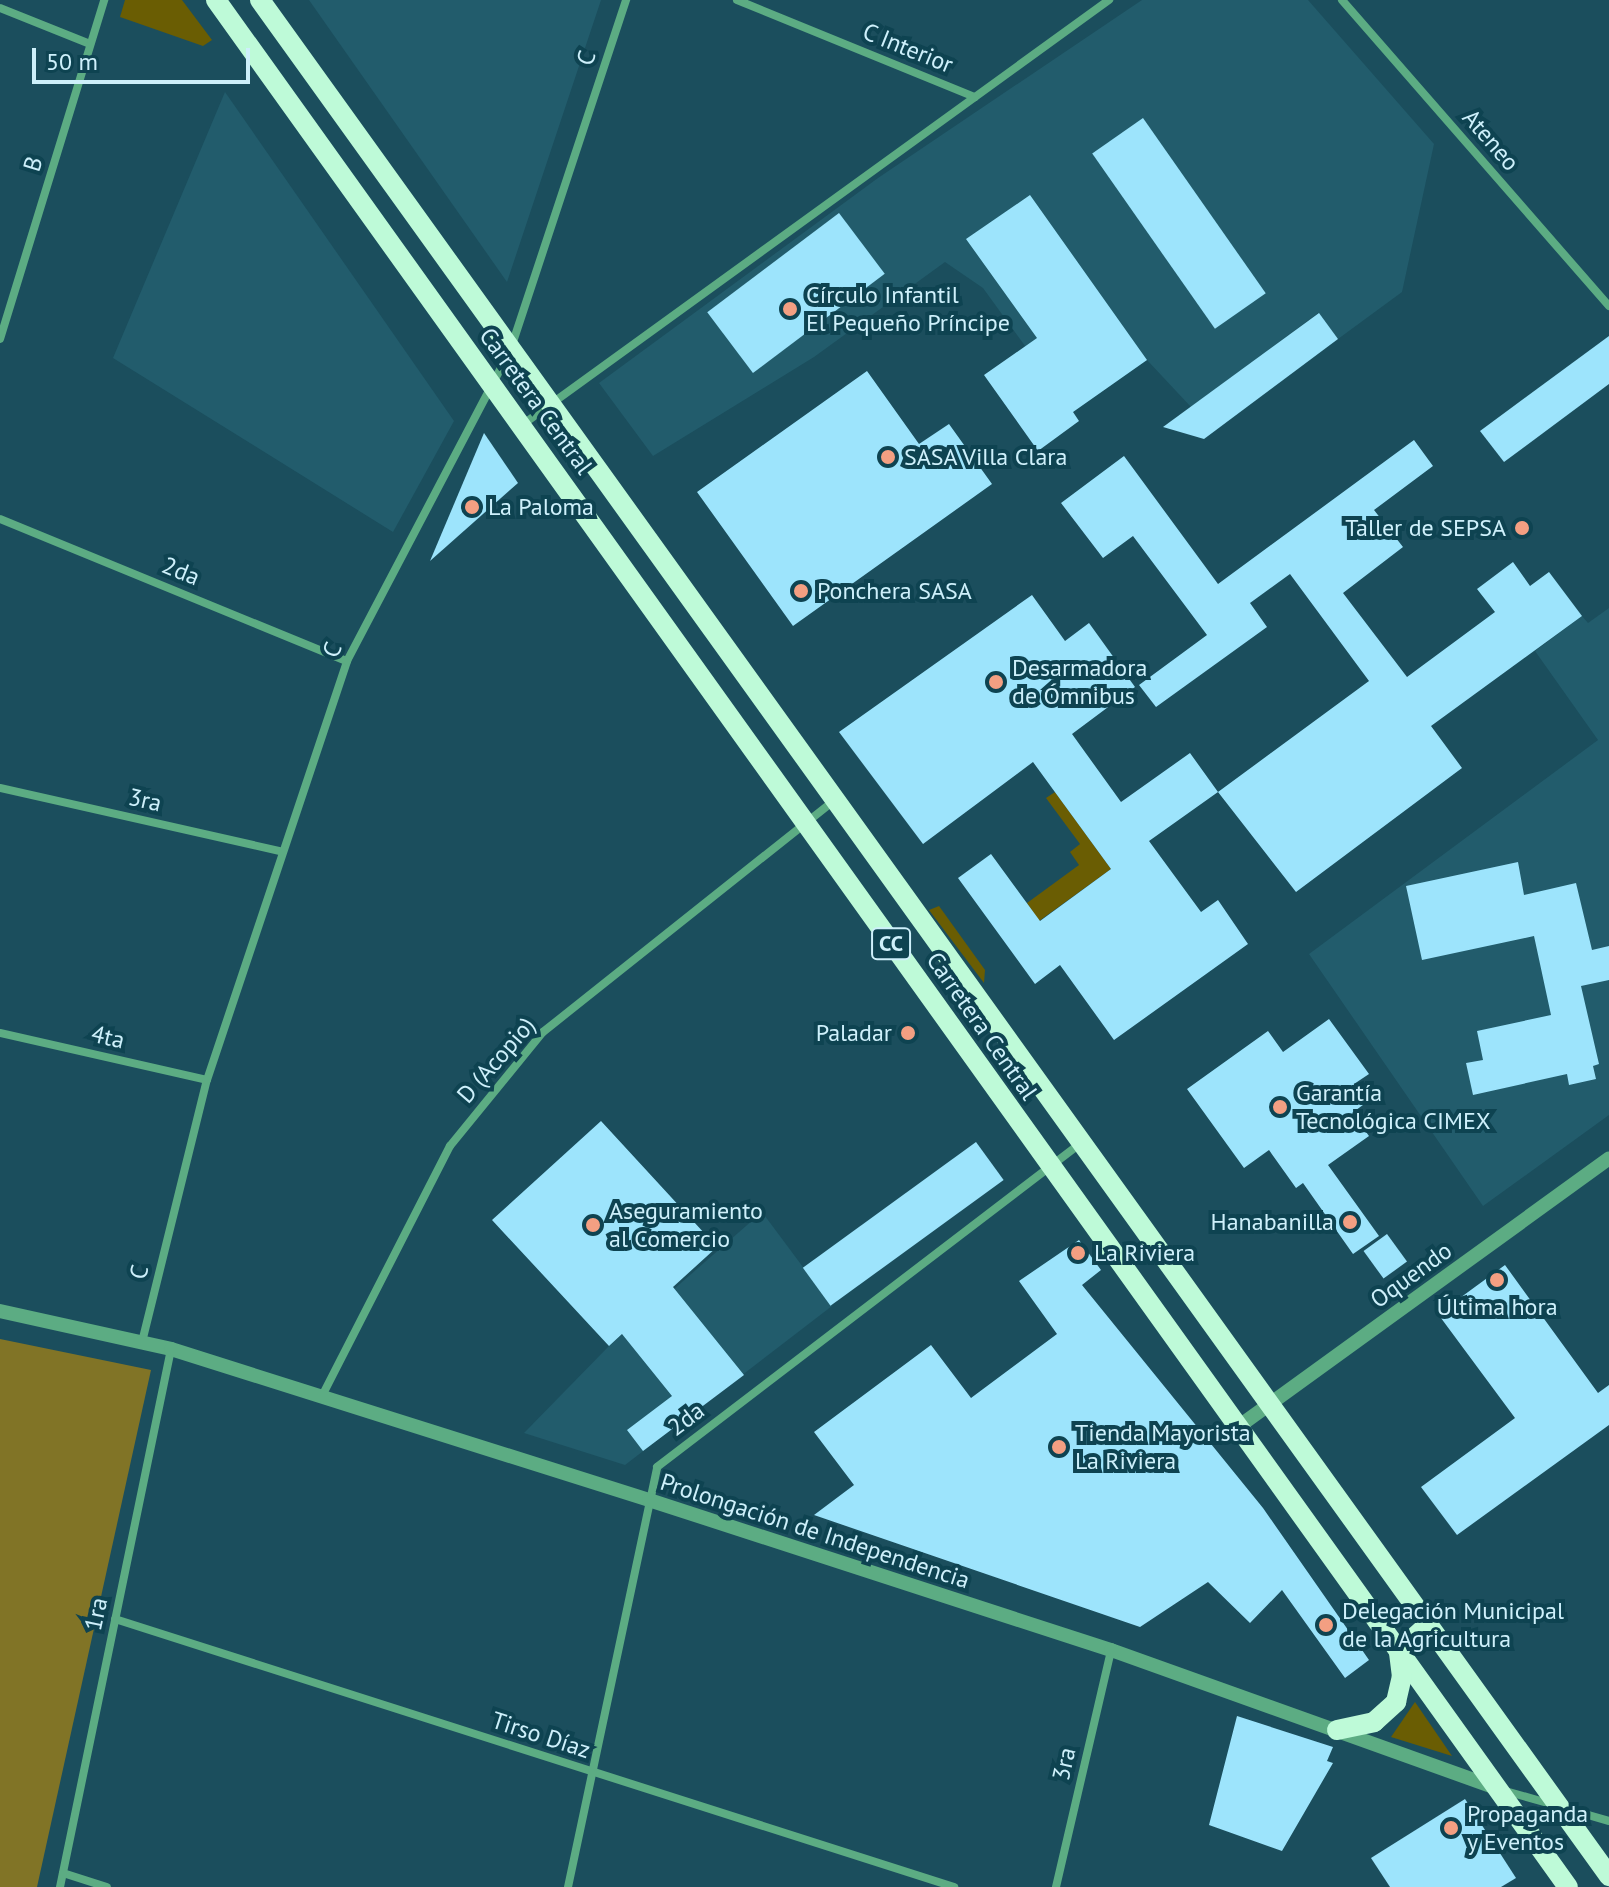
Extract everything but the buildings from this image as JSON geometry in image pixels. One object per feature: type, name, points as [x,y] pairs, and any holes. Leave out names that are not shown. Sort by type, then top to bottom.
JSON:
[{"type":"main road","name":"Carretera Central","points":[[216,0],[1568,1887]]},
{"type":"main road","name":"Carretera Central","points":[[260,0],[1609,1876]]},
{"type":"main road","points":[[1337,1730],[1374,1722],[1396,1702],[1402,1677],[1399,1651],[1428,1625]]},
{"type":"street","name":"B","points":[[0,339],[104,0]]},
{"type":"street","name":"C","points":[[142,1342],[207,1080],[280,851],[347,661],[511,348],[626,0]]},
{"type":"street","name":"C Interior","points":[[737,0],[975,97]]},
{"type":"street","points":[[521,426],[1109,0]]},
{"type":"street","name":"Ateneo","points":[[1342,0],[1609,306]]},
{"type":"street","points":[[0,8],[90,44]]},
{"type":"street","name":"2da","points":[[0,519],[347,661]]},
{"type":"street","name":"3ra","points":[[0,788],[280,851]]},
{"type":"street","name":"D (Acopio)","points":[[322,1396],[450,1146],[543,1032],[835,800]]},
{"type":"street","name":"4ta","points":[[0,1033],[207,1080]]},
{"type":"street","name":"2da","points":[[568,1887],[657,1467],[1081,1142]]},
{"type":"street","name":"Oquendo","points":[[1238,1427],[1609,1158]]},
{"type":"street","name":"Prolongación de Independencia","points":[[0,1311],[171,1349],[322,1396],[1111,1650],[1497,1788],[1609,1821]]},
{"type":"street","name":"1ra","points":[[60,1887],[171,1349]]},
{"type":"street","name":"Tirso Díaz","points":[[115,1619],[954,1887]]},
{"type":"street","name":"3ra","points":[[1056,1887],[1111,1650]]},
{"type":"street","points":[[63,1873],[107,1887]]},
{"type":"shaded area","points":[[125,0],[182,0],[212,40],[203,46],[120,17]]},
{"type":"shaded area","points":[[309,0],[601,0],[507,282]]},
{"type":"shaded area","points":[[1142,0],[1308,0],[1434,144],[1402,292],[1338,339],[1318,313],[1191,407],[1147,360],[1073,412],[983,288],[945,262],[814,357],[653,456],[599,383],[878,178]]},
{"type":"shaded area","points":[[225,92],[454,421],[393,532],[113,358]]},
{"type":"shaded area","points":[[1609,608],[1609,1115],[1483,1206],[1309,954],[1598,740],[1535,651],[1582,616],[1588,623]]},
{"type":"shaded area","points":[[1055,792],[1111,869],[1039,921],[1027,903],[1079,865],[1070,852],[1080,844],[1046,798]]},
{"type":"shaded area","points":[[939,906],[985,970],[984,983],[929,910]]},
{"type":"shaded area","points":[[762,1212],[832,1306],[625,1465],[524,1433],[609,1346]]},
{"type":"shaded area","points":[[0,1339],[151,1370],[37,1887],[0,1887]]},
{"type":"shaded area","points":[[1415,1702],[1452,1756],[1391,1737]]},
{"type":"place","name":"Círculo Infantil El Pequeño Príncipe","points":[[790,309]]},
{"type":"place","name":"SASA Villa Clara","points":[[888,457]]},
{"type":"place","name":"La Paloma","points":[[472,507]]},
{"type":"place","name":"Taller de SEPSA","points":[[1522,528]]},
{"type":"place","name":"Ponchera SASA","points":[[801,591]]},
{"type":"place","name":"Desarmadora de Ómnibus","points":[[996,682]]},
{"type":"place","name":"Paladar","points":[[908,1033]]},
{"type":"place","name":"Garantía Tecnológica CIMEX","points":[[1280,1107]]},
{"type":"place","name":"Hanabanilla","points":[[1350,1222]]},
{"type":"place","name":"Aseguramiento al Comercio","points":[[593,1225]]},
{"type":"place","name":"La Riviera","points":[[1078,1253]]},
{"type":"place","name":"Última hora","points":[[1497,1280]]},
{"type":"place","name":"Tienda Mayorista La Riviera","points":[[1059,1447]]},
{"type":"place","name":"Delegación Municipal de la Agricultura","points":[[1326,1625]]},
{"type":"place","name":"Propaganda y Eventos","points":[[1451,1828]]}]
